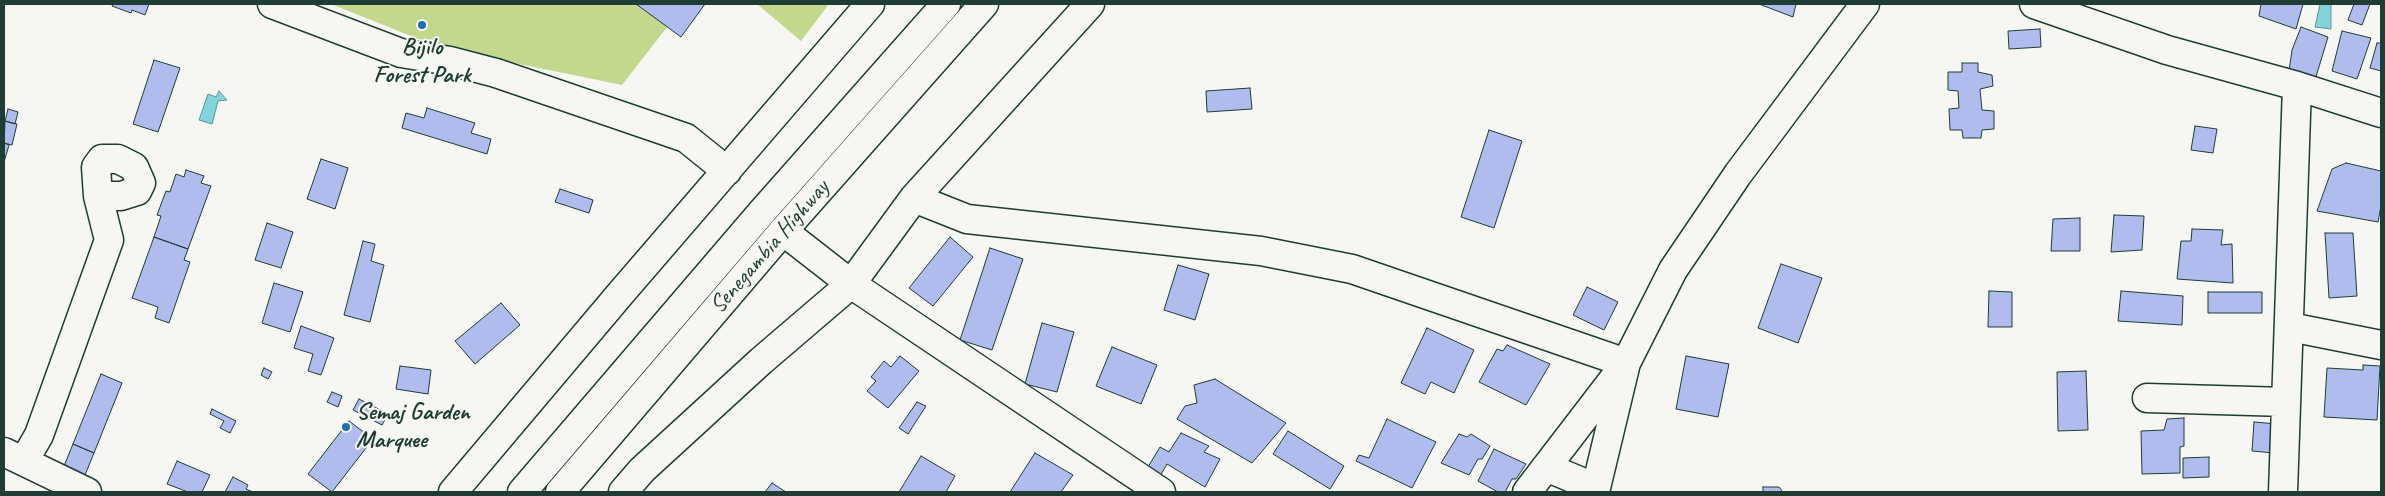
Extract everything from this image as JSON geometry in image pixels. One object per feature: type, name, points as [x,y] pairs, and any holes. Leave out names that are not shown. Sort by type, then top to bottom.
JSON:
[{"type":"street","points":[[272,4],[401,53],[450,61],[496,73],[686,138],[727,171]]},
{"type":"street","points":[[453,492],[621,293],[870,4]]},
{"type":"street","name":"Senegambia Highway","points":[[522,492],[761,213],[946,4]]},
{"type":"street","name":"Senegambia Highway","points":[[560,492],[783,231],[984,4]]},
{"type":"street","points":[[623,492],[642,470],[761,360],[851,284],[914,198],[1090,4]]},
{"type":"street","points":[[1527,492],[1626,363],[1673,270],[1738,174],[1865,4]]},
{"type":"street","points":[[2034,4],[2168,50],[2297,86],[2381,113]]},
{"type":"street","points":[[2283,492],[2297,86]]},
{"type":"street","points":[[87,492],[14,456],[39,435],[109,240],[98,196]]},
{"type":"street","points":[[914,198],[967,219],[1260,252],[1352,269],[1626,363]]},
{"type":"street","points":[[783,231],[851,284],[1161,492]]},
{"type":"street","points":[[2290,327],[2381,345]]},
{"type":"street","points":[[1546,468],[1596,490],[1626,363]]},
{"type":"street","points":[[2148,398],[2286,402]]},
{"type":"green space","points":[[331,4],[685,4],[622,85],[441,48]]},
{"type":"green space","points":[[757,4],[829,4],[801,41]]},
{"type":"water","points":[[2320,4],[2331,4],[2331,29],[2315,27]]},
{"type":"water","points":[[219,91],[227,100],[218,101],[212,124],[199,120],[208,94],[216,97]]},
{"type":"building","points":[[113,4],[149,4],[145,15],[132,10],[131,13],[112,6]]},
{"type":"building","points":[[636,4],[705,4],[681,37]]},
{"type":"building","points":[[1759,4],[1796,4],[1793,17]]},
{"type":"building","points":[[2261,4],[2303,4],[2296,29],[2259,16]]},
{"type":"building","points":[[2354,4],[2370,4],[2362,25],[2348,20]]},
{"type":"building","points":[[2301,27],[2328,37],[2315,80],[2289,71],[2292,50]]},
{"type":"building","points":[[2040,29],[2041,47],[2009,49],[2008,31]]},
{"type":"building","points":[[2342,31],[2371,38],[2357,79],[2332,71]]},
{"type":"building","points":[[2377,43],[2381,43],[2381,71],[2370,68]]},
{"type":"building","points":[[154,60],[180,68],[158,132],[133,124]]},
{"type":"building","points":[[1962,63],[1978,63],[1978,72],[1992,75],[1993,86],[1980,89],[1982,110],[1994,111],[1994,129],[1982,130],[1981,138],[1963,138],[1962,130],[1950,130],[1949,109],[1959,108],[1958,91],[1948,90],[1948,72],[1962,72]]},
{"type":"building","points":[[1250,88],[1252,109],[1207,112],[1206,91]]},
{"type":"building","points":[[427,108],[475,123],[471,133],[491,139],[487,154],[402,128],[406,113],[424,118]]},
{"type":"building","points":[[8,109],[18,112],[15,124],[5,121]]},
{"type":"building","points":[[5,121],[17,124],[12,145],[4,143]]},
{"type":"building","points":[[2195,126],[2217,129],[2213,153],[2191,150]]},
{"type":"building","points":[[1489,130],[1522,141],[1494,228],[1461,217]]},
{"type":"building","points":[[4,143],[9,145],[4,162]]},
{"type":"building","points":[[321,159],[348,168],[335,209],[307,199]]},
{"type":"building","points":[[2346,163],[2381,171],[2381,206],[2378,222],[2317,211],[2332,169]]},
{"type":"building","points":[[186,170],[204,176],[201,183],[211,186],[188,249],[154,237],[161,216],[157,215],[166,191],[170,192],[176,174],[184,177]]},
{"type":"building","points":[[560,189],[593,200],[589,213],[555,202]]},
{"type":"building","points":[[2114,215],[2144,216],[2142,250],[2111,252]]},
{"type":"building","points":[[2080,218],[2080,251],[2051,251],[2053,219]]},
{"type":"building","points":[[267,223],[293,232],[281,268],[255,260]]},
{"type":"building","points":[[2192,229],[2223,230],[2221,245],[2232,244],[2233,283],[2177,279],[2181,241],[2191,241]]},
{"type":"building","points":[[2325,233],[2353,233],[2357,296],[2329,298]]},
{"type":"building","points":[[154,237],[188,249],[184,260],[190,262],[169,323],[155,318],[158,307],[132,298]]},
{"type":"building","points":[[950,237],[973,257],[933,306],[909,288]]},
{"type":"building","points":[[363,241],[375,244],[371,261],[384,265],[370,322],[344,315]]},
{"type":"building","points":[[990,248],[1023,259],[992,350],[960,340]]},
{"type":"building","points":[[1781,264],[1822,278],[1798,343],[1758,328]]},
{"type":"building","points":[[1178,265],[1209,274],[1195,320],[1164,310]]},
{"type":"building","points":[[274,283],[303,292],[290,332],[262,323]]},
{"type":"building","points":[[1587,287],[1618,302],[1604,330],[1573,315]]},
{"type":"building","points":[[1989,291],[2012,292],[2012,327],[1988,327]]},
{"type":"building","points":[[2121,291],[2183,296],[2182,325],[2118,321]]},
{"type":"building","points":[[2208,292],[2262,292],[2262,313],[2208,313]]},
{"type":"building","points":[[501,303],[520,325],[475,364],[455,341]]},
{"type":"building","points":[[1042,323],[1074,332],[1057,392],[1025,384]]},
{"type":"building","points":[[301,326],[334,338],[321,375],[308,371],[313,354],[294,348]]},
{"type":"building","points":[[1427,328],[1474,350],[1454,393],[1431,382],[1425,394],[1401,383]]},
{"type":"building","points":[[1507,345],[1550,364],[1526,405],[1479,382],[1497,349],[1503,351]]},
{"type":"building","points":[[1112,347],[1157,365],[1141,404],[1096,386]]},
{"type":"building","points":[[900,356],[919,371],[888,408],[867,391],[876,381],[871,377],[884,361],[891,367]]},
{"type":"building","points":[[1686,356],[1729,364],[1718,417],[1676,409]]},
{"type":"building","points":[[2363,365],[2380,366],[2377,420],[2324,417],[2327,368],[2363,370]]},
{"type":"building","points":[[400,366],[431,370],[428,394],[396,389]]},
{"type":"building","points":[[264,368],[272,372],[268,379],[261,375]]},
{"type":"building","points":[[2086,371],[2088,430],[2058,431],[2057,372]]},
{"type":"building","points":[[101,374],[122,383],[94,453],[73,444]]},
{"type":"building","points":[[1215,379],[1286,423],[1252,463],[1177,419],[1185,406],[1197,403],[1194,385]]},
{"type":"building","points":[[332,392],[342,396],[338,407],[327,402]]},
{"type":"building","points":[[359,399],[388,414],[382,425],[353,410]]},
{"type":"building","points":[[917,402],[926,406],[908,434],[899,428]]},
{"type":"building","points":[[212,409],[236,421],[230,433],[220,428],[224,421],[210,414]]},
{"type":"building","points":[[2184,418],[2184,446],[2180,447],[2180,473],[2142,474],[2141,431],[2164,430],[2167,419]]},
{"type":"building","points":[[1387,419],[1436,442],[1412,488],[1356,461],[1359,455],[1369,458]]},
{"type":"building","points":[[349,421],[373,439],[332,492],[308,474]]},
{"type":"building","points":[[2254,422],[2277,424],[2274,453],[2252,451]]},
{"type":"building","points":[[1288,431],[1344,466],[1330,489],[1273,454]]},
{"type":"building","points":[[1181,433],[1209,446],[1204,452],[1220,459],[1205,487],[1167,464],[1159,478],[1148,467],[1160,447],[1169,452]]},
{"type":"building","points":[[1459,434],[1467,437],[1471,434],[1490,446],[1482,459],[1478,459],[1469,475],[1441,463]]},
{"type":"building","points":[[73,444],[94,453],[85,475],[64,466]]},
{"type":"building","points":[[1494,449],[1526,464],[1516,479],[1512,479],[1505,492],[1498,492],[1478,481]]},
{"type":"building","points":[[1035,453],[1073,475],[1061,492],[1010,492]]},
{"type":"building","points":[[921,456],[955,476],[946,492],[899,492]]},
{"type":"building","points":[[2209,457],[2209,477],[2183,478],[2183,458]]},
{"type":"building","points":[[177,461],[210,475],[202,492],[188,492],[167,484]]},
{"type":"building","points":[[233,477],[248,485],[246,489],[253,492],[225,492]]},
{"type":"building","points":[[772,483],[786,492],[765,492]]},
{"type":"building","points":[[1763,487],[1779,487],[1783,492],[1763,492]]},
{"type":"place","name":"Bijilo Forest Park","points":[[422,25]]},
{"type":"place","name":"Semaj Garden Marquee","points":[[346,427]]}]
